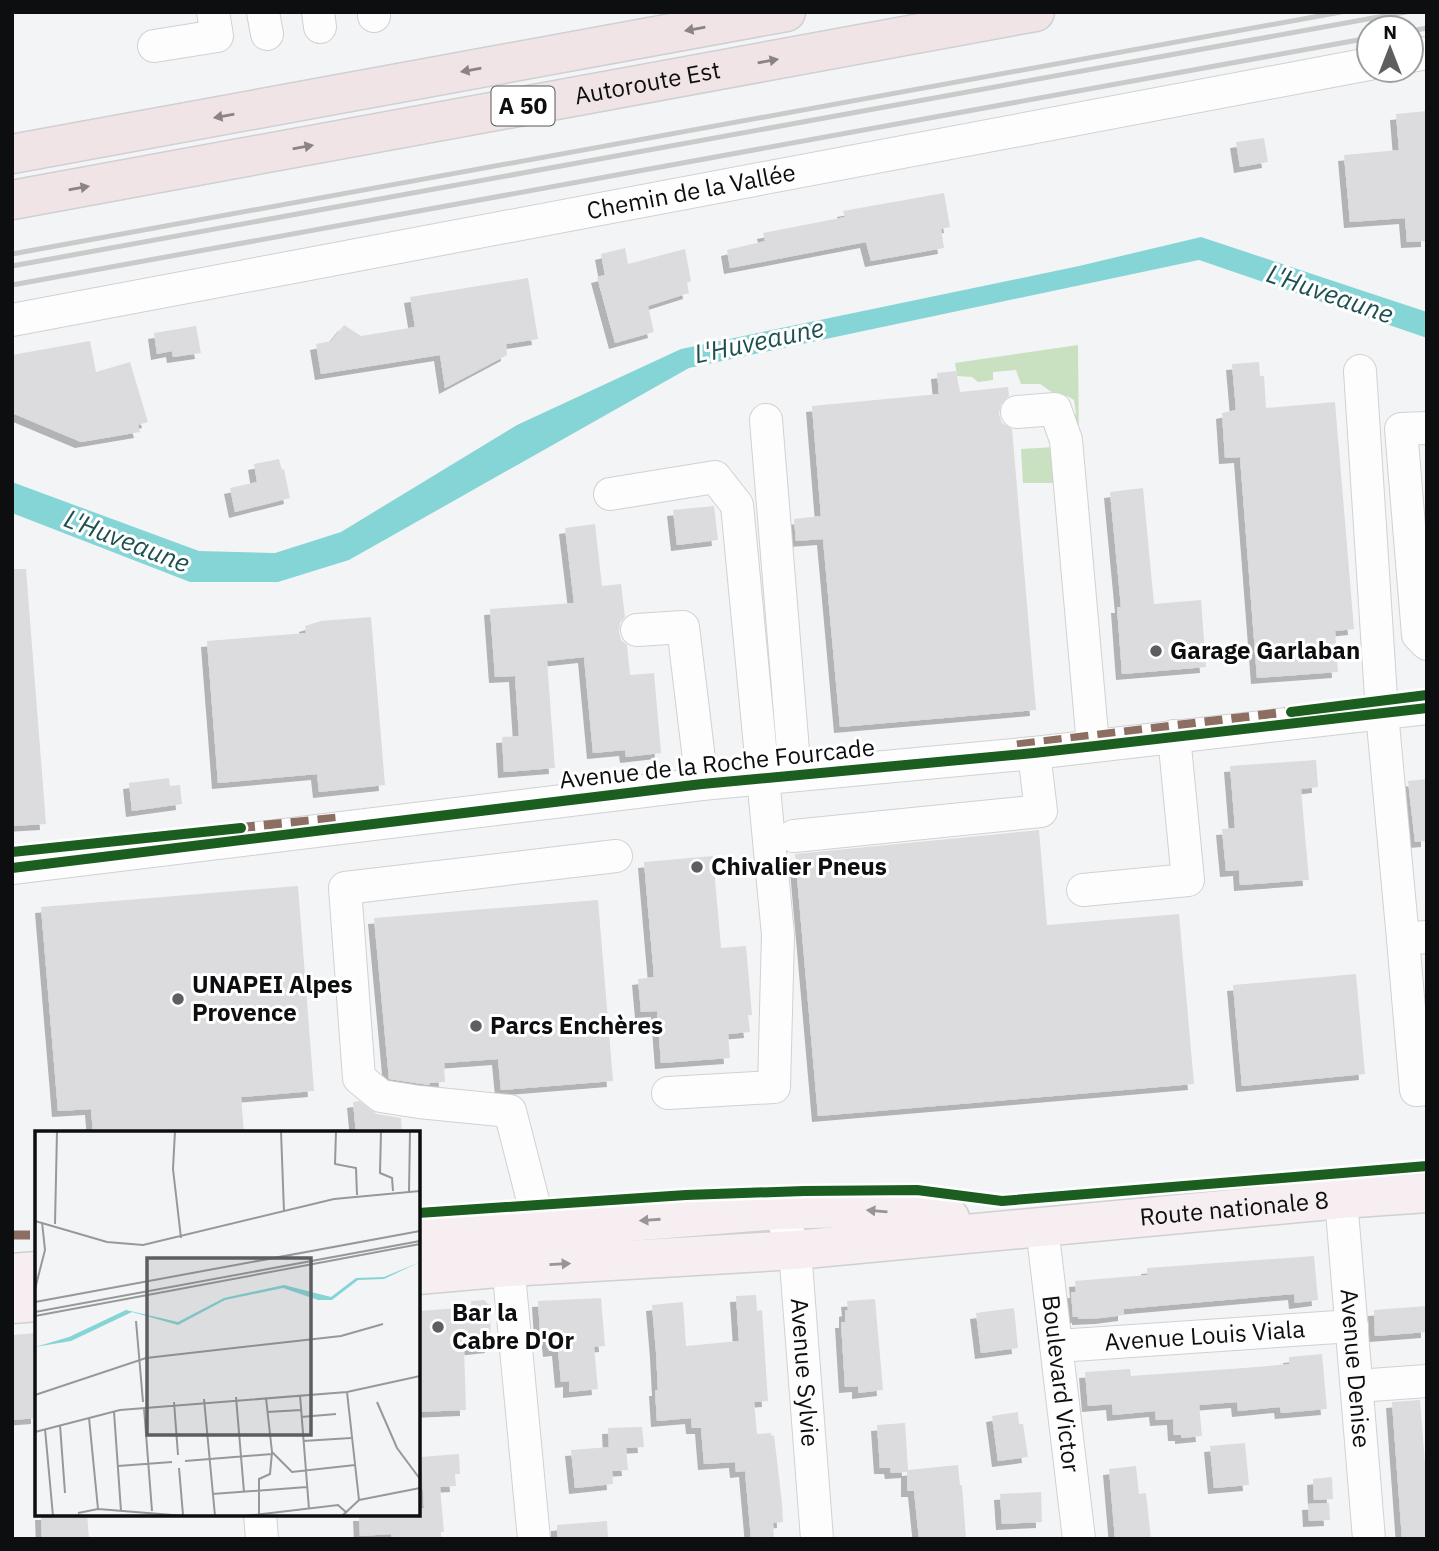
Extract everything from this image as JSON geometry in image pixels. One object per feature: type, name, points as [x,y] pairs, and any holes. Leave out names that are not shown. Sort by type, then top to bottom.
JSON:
[{"type":"highway","name":"Autoroute Est","points":[[12,154],[786,12]]},
{"type":"highway","name":"Autoroute Est","points":[[12,200],[1035,12]]},
{"type":"main road","name":"Route nationale 8","points":[[1042,1227],[1427,1193]]},
{"type":"main road","points":[[420,1274],[518,1242],[779,1210],[844,1208],[1042,1227]]},
{"type":"main road","points":[[420,1239],[795,1250],[1042,1227]]},
{"type":"main road","points":[[12,1273],[35,1271]]},
{"type":"main road","points":[[12,1304],[35,1303]]},
{"type":"street","points":[[154,47],[217,36],[212,12]]},
{"type":"street","name":"Chemin de la Vallée","points":[[12,320],[1355,67]]},
{"type":"street","points":[[1360,371],[1373,714],[1404,940],[1416,1090],[1427,1089]]},
{"type":"street","points":[[1017,412],[1055,408],[1066,440],[1093,746]]},
{"type":"street","points":[[766,420],[795,775]]},
{"type":"street","points":[[1427,428],[1401,429],[1418,635],[1427,644]]},
{"type":"street","points":[[610,494],[715,478],[737,505],[778,935],[774,1087],[668,1093]]},
{"type":"street","points":[[637,630],[683,627],[702,785]]},
{"type":"street","name":"Avenue de la Roche Fourcade","points":[[12,868],[763,778],[1093,746],[1427,708]]},
{"type":"street","points":[[1083,890],[1188,880],[1174,736]]},
{"type":"street","points":[[794,836],[1041,811],[1034,752]]},
{"type":"street","points":[[534,1539],[510,1111],[381,1096],[359,1077],[345,887],[616,856]]},
{"type":"street","name":"Avenue Denise","points":[[1342,1199],[1369,1539]]},
{"type":"street","name":"Avenue Sylvie","points":[[779,1210],[795,1250],[817,1539]]},
{"type":"street","name":"Boulevard Victor","points":[[1042,1227],[1079,1539]]},
{"type":"street","name":"Avenue Louis Viala","points":[[1058,1346],[1352,1326]]},
{"type":"street","points":[[1357,1386],[1427,1381]]},
{"type":"street","points":[[260,1516],[262,1539]]},
{"type":"green space","points":[[1078,345],[1079,450],[1073,415],[1076,414],[1074,400],[1056,395],[1040,384],[1021,384],[1016,370],[993,372],[993,380],[978,382],[972,377],[957,376],[955,363]]},
{"type":"green space","points":[[1056,447],[1061,483],[1023,483],[1021,449]]},
{"type":"water","name":"L'Huveaune","points":[[1201,237],[1427,312],[1427,338],[1199,260],[689,368],[349,560],[278,582],[190,582],[12,513],[12,482],[199,551],[275,553],[341,532],[517,425],[681,349],[1079,266]]},
{"type":"building","points":[[1427,111],[1427,241],[1407,242],[1405,218],[1350,222],[1344,155],[1399,150],[1396,114]]},
{"type":"building","points":[[1264,138],[1268,162],[1240,167],[1236,142]]},
{"type":"building","points":[[944,193],[950,227],[941,229],[944,248],[871,261],[866,242],[730,268],[727,250],[765,241],[763,233],[845,217],[843,211]]},
{"type":"building","points":[[625,248],[628,264],[685,249],[691,281],[687,283],[689,293],[648,306],[654,332],[615,343],[597,277],[605,275],[601,254]]},
{"type":"building","points":[[528,278],[538,339],[506,344],[507,355],[445,388],[440,355],[321,374],[316,344],[331,341],[344,325],[361,336],[415,327],[410,297]]},
{"type":"building","points":[[196,326],[201,353],[173,357],[172,351],[157,354],[154,333]]},
{"type":"building","points":[[90,341],[96,372],[130,362],[148,422],[138,425],[140,432],[81,442],[12,413],[12,355]]},
{"type":"building","points":[[1259,362],[1260,376],[1264,376],[1266,408],[1335,402],[1354,629],[1335,631],[1338,672],[1257,678],[1240,457],[1225,458],[1222,413],[1236,410],[1232,364]]},
{"type":"building","points":[[956,371],[960,392],[1008,387],[1009,396],[1001,404],[999,414],[1002,423],[1012,429],[1036,710],[840,727],[823,539],[796,541],[794,519],[821,516],[812,406],[939,394],[937,373]]},
{"type":"building","points":[[279,459],[290,498],[235,512],[230,488],[257,482],[254,464]]},
{"type":"building","points":[[1143,488],[1154,604],[1201,600],[1206,667],[1122,674],[1117,607],[1121,607],[1110,492]]},
{"type":"building","points":[[714,506],[718,540],[677,545],[673,510]]},
{"type":"building","points":[[595,524],[602,586],[621,584],[625,617],[620,623],[619,632],[621,640],[627,645],[630,675],[654,673],[661,753],[626,757],[625,750],[593,753],[584,657],[547,661],[555,768],[504,772],[502,737],[519,736],[515,676],[495,677],[490,609],[574,603],[565,528]]},
{"type":"building","points":[[12,569],[26,569],[46,824],[12,826]]},
{"type":"building","points":[[371,617],[385,785],[319,792],[317,774],[218,783],[207,641],[306,633],[305,626],[321,621]]},
{"type":"building","points":[[1316,760],[1318,787],[1301,789],[1309,880],[1240,885],[1239,870],[1226,871],[1222,829],[1235,828],[1230,766]]},
{"type":"building","points":[[169,778],[170,786],[180,785],[182,804],[132,811],[129,783]]},
{"type":"building","points":[[1427,779],[1427,841],[1415,842],[1408,781]]},
{"type":"building","points":[[1039,830],[1047,925],[1179,914],[1194,1084],[818,1116],[795,854]]},
{"type":"building","points":[[713,856],[721,948],[746,946],[752,1015],[748,1015],[750,1032],[728,1034],[730,1058],[661,1063],[657,1011],[641,1012],[638,979],[654,977],[644,862]]},
{"type":"building","name":"UNAPEI Alpes Provence","points":[[298,886],[314,1091],[241,1097],[244,1131],[93,1131],[91,1109],[58,1111],[41,907]]},
{"type":"building","points":[[598,900],[613,1081],[501,1090],[498,1059],[444,1063],[445,1082],[429,1083],[430,1085],[389,1079],[374,918]]},
{"type":"building","points":[[1356,974],[1365,1074],[1242,1086],[1233,985]]},
{"type":"building","points":[[359,1101],[377,1114],[401,1118],[402,1131],[356,1131],[353,1102]]},
{"type":"building","points":[[1314,1256],[1318,1300],[1295,1303],[1294,1294],[1124,1309],[1124,1315],[1101,1318],[1073,1317],[1071,1292],[1076,1292],[1075,1281],[1147,1275],[1147,1268]]},
{"type":"building","points":[[756,1295],[757,1311],[762,1310],[768,1401],[754,1402],[757,1434],[774,1435],[782,1503],[783,1522],[773,1523],[774,1539],[751,1539],[745,1471],[736,1472],[735,1462],[704,1464],[701,1428],[692,1428],[691,1418],[657,1421],[655,1390],[658,1390],[652,1305],[683,1302],[686,1346],[739,1341],[736,1296]]},
{"type":"building","points":[[601,1298],[605,1346],[594,1347],[598,1389],[569,1392],[569,1381],[561,1382],[558,1350],[549,1351],[547,1332],[540,1332],[538,1301]]},
{"type":"building","points":[[875,1299],[883,1390],[858,1393],[858,1386],[845,1387],[841,1322],[845,1322],[847,1301]]},
{"type":"building","points":[[484,1300],[490,1306],[491,1347],[464,1350],[466,1410],[420,1412],[420,1311],[471,1307],[471,1301]]},
{"type":"building","points":[[1427,1306],[1427,1332],[1375,1336],[1374,1310]]},
{"type":"building","points":[[1014,1308],[1018,1348],[981,1353],[976,1313]]},
{"type":"building","points":[[35,1333],[35,1418],[12,1420],[12,1335]]},
{"type":"building","points":[[1322,1354],[1327,1409],[1281,1413],[1280,1407],[1238,1411],[1237,1402],[1199,1405],[1202,1436],[1181,1438],[1181,1435],[1174,1435],[1173,1419],[1156,1420],[1155,1411],[1113,1415],[1112,1404],[1088,1406],[1085,1372],[1130,1369],[1131,1376],[1244,1368],[1289,1364],[1289,1357]]},
{"type":"building","points":[[1420,1400],[1427,1489],[1427,1539],[1402,1539],[1392,1402]]},
{"type":"building","points":[[1018,1412],[1019,1424],[1023,1424],[1028,1457],[998,1461],[992,1416]]},
{"type":"building","points":[[905,1423],[908,1470],[958,1465],[966,1539],[919,1539],[914,1491],[907,1491],[907,1472],[891,1473],[890,1468],[880,1468],[877,1425]]},
{"type":"building","points":[[642,1427],[644,1447],[626,1448],[628,1470],[612,1471],[613,1484],[575,1488],[571,1450],[609,1447],[608,1428]]},
{"type":"building","points":[[1245,1443],[1249,1485],[1214,1488],[1210,1446]]},
{"type":"building","points":[[459,1454],[460,1474],[455,1474],[456,1486],[440,1487],[444,1532],[441,1532],[441,1539],[392,1539],[391,1534],[360,1536],[359,1516],[420,1516],[420,1509],[424,1508],[421,1457]]},
{"type":"building","points":[[1136,1466],[1139,1494],[1146,1493],[1151,1539],[1115,1539],[1109,1469]]},
{"type":"building","points":[[1332,1477],[1333,1499],[1314,1500],[1313,1479]]},
{"type":"building","points":[[1041,1492],[1042,1522],[1002,1524],[1000,1494]]},
{"type":"building","points":[[1329,1503],[1330,1520],[1309,1521],[1308,1504]]},
{"type":"building","points":[[41,1516],[87,1516],[89,1539],[42,1539]]},
{"type":"building","points":[[607,1521],[608,1539],[557,1539],[557,1525]]},
{"type":"railway","points":[[12,254],[1341,12]]},
{"type":"railway","points":[[12,266],[1406,12]]},
{"type":"railway","points":[[12,285],[1355,41]]},
{"type":"marked path","points":[[1017,745],[1295,711]]},
{"type":"marked path","points":[[237,828],[338,818]]},
{"type":"marked path","points":[[12,1235],[35,1235]]},
{"type":"cycle path","points":[[1291,712],[1427,695]]},
{"type":"cycle path","points":[[12,868],[702,784],[1034,753],[1427,708]]},
{"type":"cycle path","points":[[12,852],[241,828]]},
{"type":"cycle path","points":[[420,1213],[686,1195],[804,1191],[917,1190],[1002,1201],[1427,1166]]},
{"type":"place","name":"Garage Garlaban","points":[[1156,651]]},
{"type":"place","name":"Chivalier Pneus","points":[[697,867]]},
{"type":"place","name":"UNAPEI Alpes Provence","points":[[178,999]]},
{"type":"place","name":"Parcs Enchères","points":[[476,1026]]},
{"type":"place","name":"Bar la Cabre D'Or","points":[[438,1327]]}]
